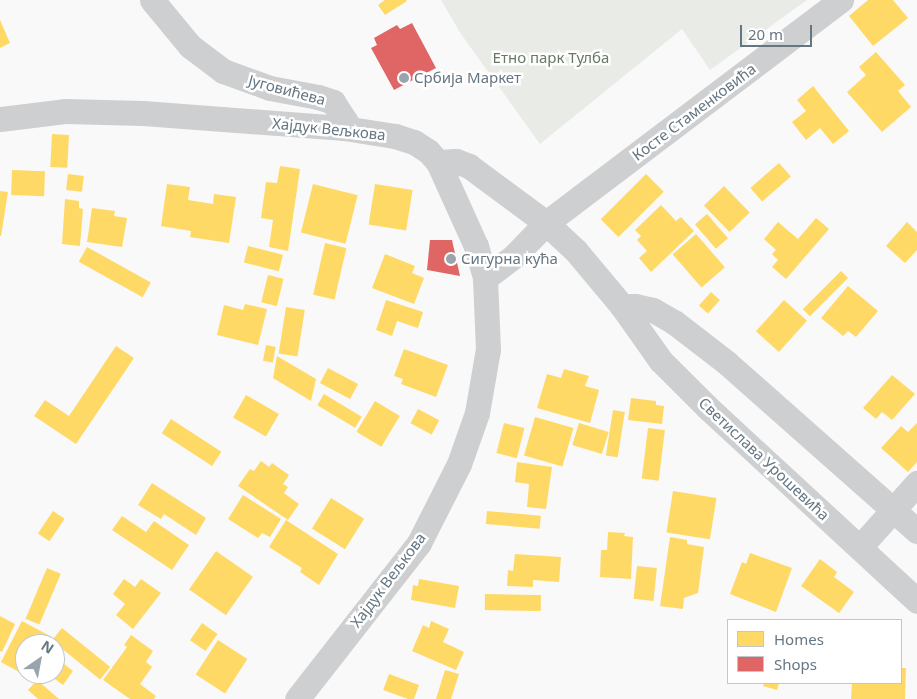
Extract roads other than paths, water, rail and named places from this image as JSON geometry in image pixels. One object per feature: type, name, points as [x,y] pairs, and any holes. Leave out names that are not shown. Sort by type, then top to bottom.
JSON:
[{"type":"street","name":"Југовићева","points":[[152,0],[190,46],[223,71],[270,88],[318,97],[333,102],[346,122],[344,128]]},
{"type":"street","name":"Косте Стаменковића","points":[[484,278],[515,255],[546,223],[841,0]]},
{"type":"street","name":"Хајдук Вељкова","points":[[0,119],[65,111],[143,113],[344,128],[395,136],[414,142],[428,150],[438,162],[476,246],[484,278],[488,350],[477,413],[459,464],[419,543],[297,699]]},
{"type":"street","name":"Светислава Урошевића","points":[[438,162],[456,161],[469,166],[546,223],[576,251],[622,306],[661,361],[707,407],[917,601]]},
{"type":"street","points":[[622,306],[635,306],[653,310],[674,322],[727,363],[917,531]]},
{"type":"street","points":[[860,547],[917,484]]},
{"type":"place","name":"Србија Маркет","points":[[404,78]]},
{"type":"place","name":"Сигурна кућа","points":[[451,259]]},
{"type":"park label","name":"Етно парк Тулба","points":[[551,58]]}]
